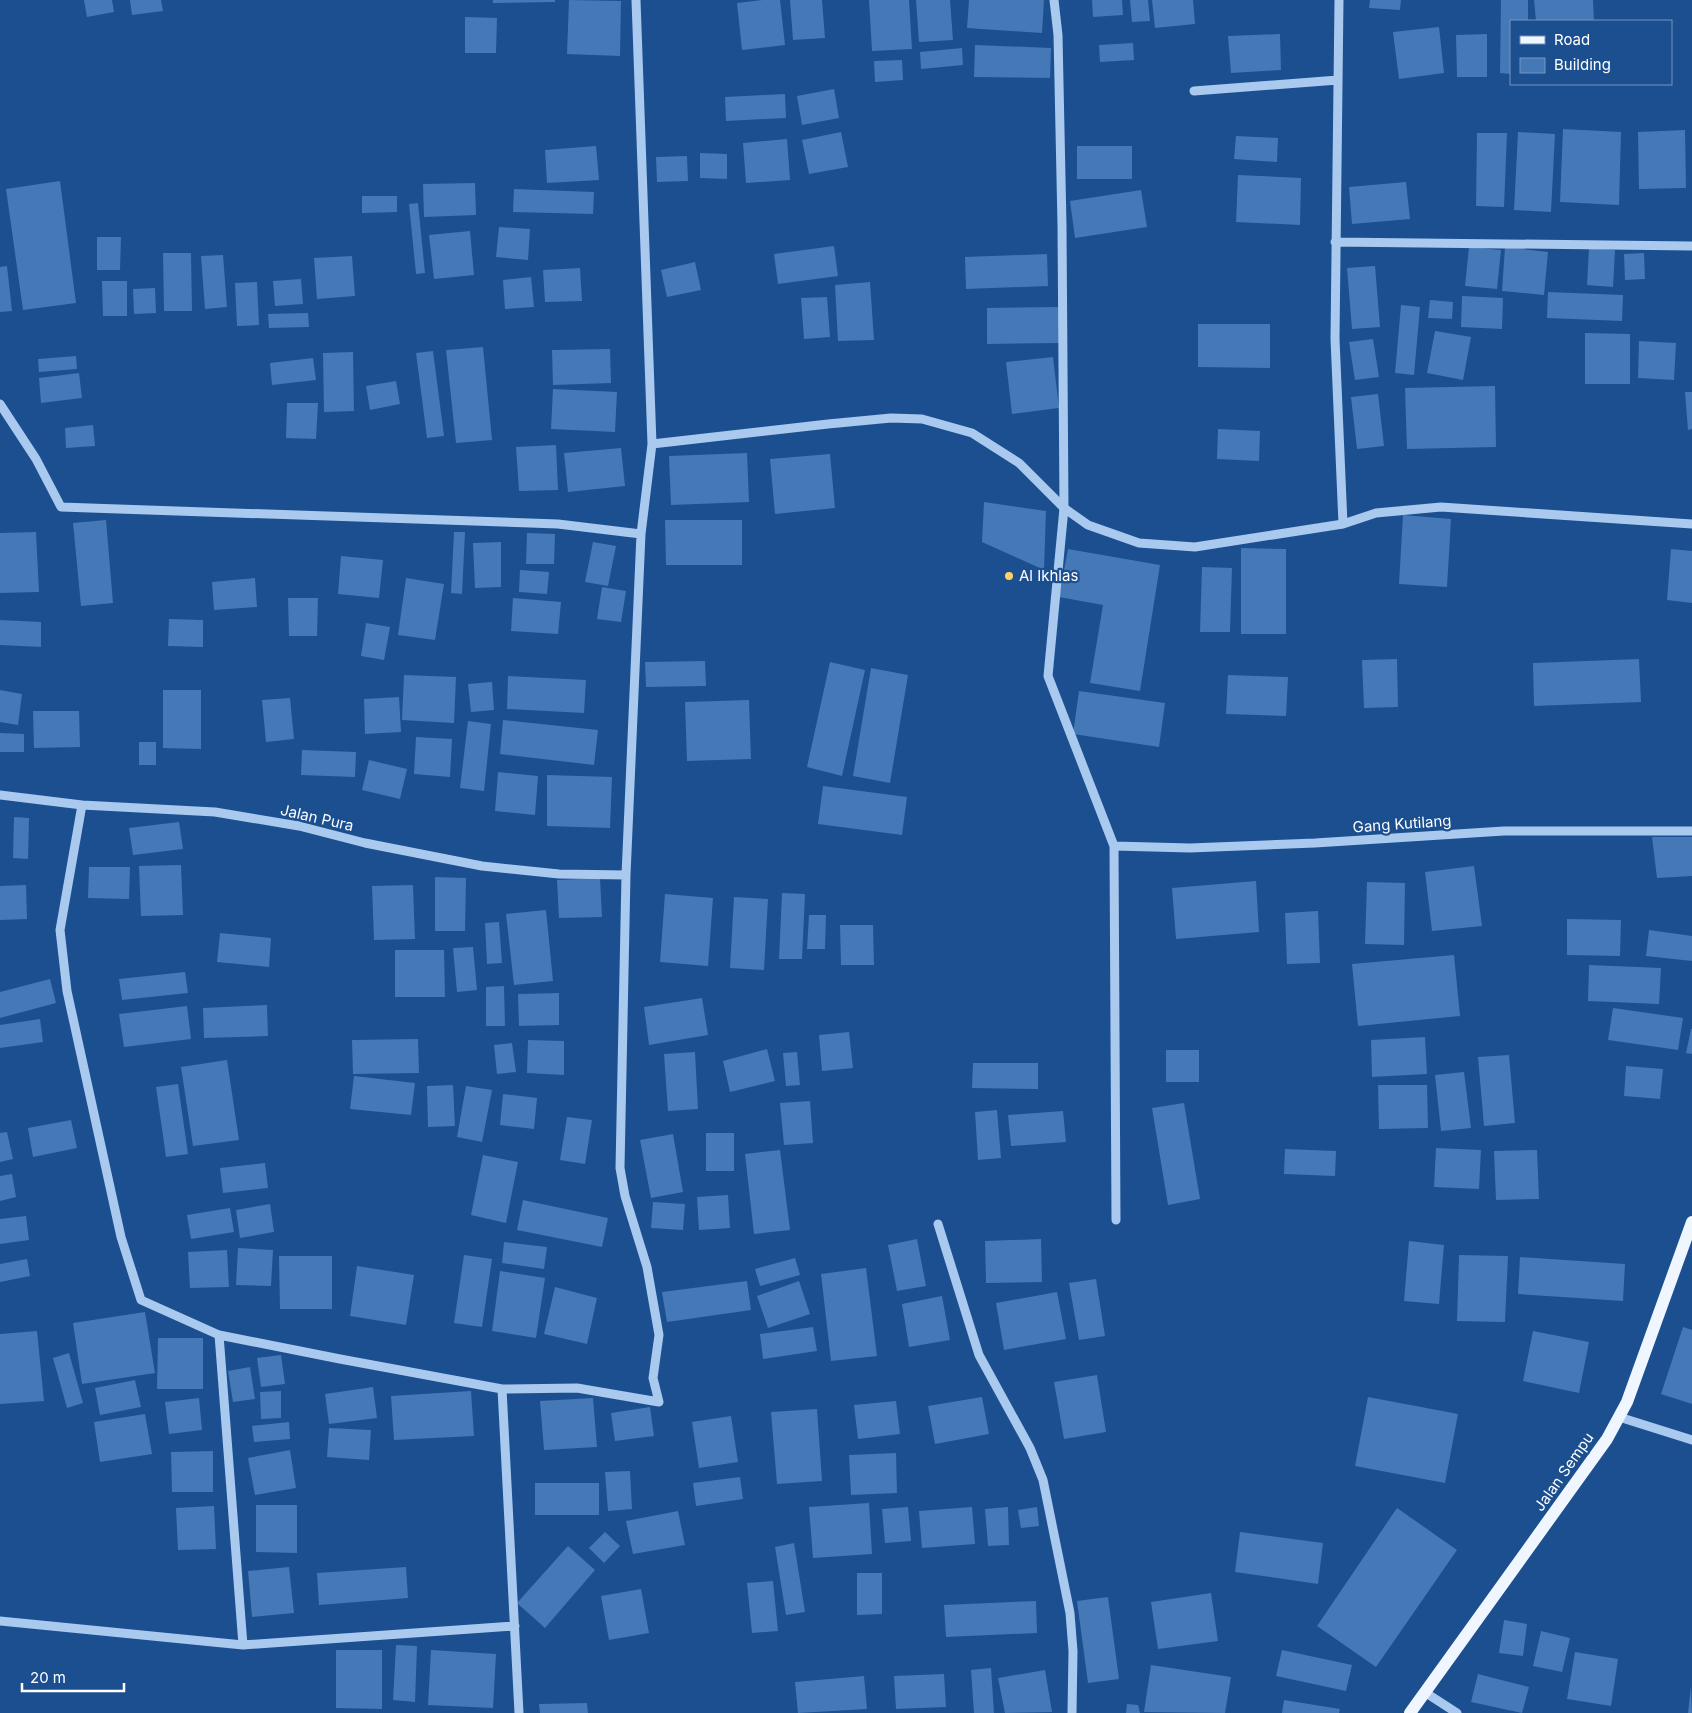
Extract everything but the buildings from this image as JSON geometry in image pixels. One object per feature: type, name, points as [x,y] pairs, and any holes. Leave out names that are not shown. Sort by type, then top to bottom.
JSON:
[{"type":"main road","name":"Jalan Sempu","points":[[1410,1713],[1607,1439],[1627,1402],[1692,1222]]},
{"type":"street","points":[[82,805],[62,914],[62,950],[67,991],[121,1237],[141,1300],[219,1335],[502,1389],[577,1388],[659,1402],[653,1378],[659,1335],[648,1267],[625,1196],[620,1168],[626,875],[641,534],[652,444],[636,0]]},
{"type":"street","points":[[1054,0],[1058,35],[1062,207],[1064,508],[1048,676],[1114,846],[1116,1220]]},
{"type":"street","points":[[1339,0],[1334,339],[1343,524]]},
{"type":"street","points":[[1194,91],[1338,80]]},
{"type":"street","points":[[1335,242],[1692,246]]},
{"type":"street","points":[[0,404],[36,459],[61,507],[558,524],[641,534]]},
{"type":"street","points":[[652,444],[891,418],[922,419],[972,433],[1019,463],[1064,508],[1088,525],[1139,543],[1196,547],[1343,524],[1376,513],[1440,507],[1692,524]]},
{"type":"street","name":"Jalan Pura","points":[[0,795],[82,805],[215,812],[299,826],[365,843],[482,866],[559,874],[626,875]]},
{"type":"street","name":"Gang Kutilang","points":[[1114,846],[1190,848],[1315,843],[1504,831],[1692,831]]},
{"type":"street","points":[[938,1224],[979,1355],[1030,1448],[1043,1480],[1070,1613],[1073,1651],[1072,1713]]},
{"type":"street","points":[[219,1335],[243,1645]]},
{"type":"street","points":[[502,1389],[515,1626],[517,1713]]},
{"type":"street","points":[[1619,1417],[1692,1440]]},
{"type":"street","points":[[0,1621],[243,1645],[515,1626]]},
{"type":"street","points":[[1426,1693],[1457,1713]]},
{"type":"place","name":"Al Ikhlas","points":[[1009,576]]}]
